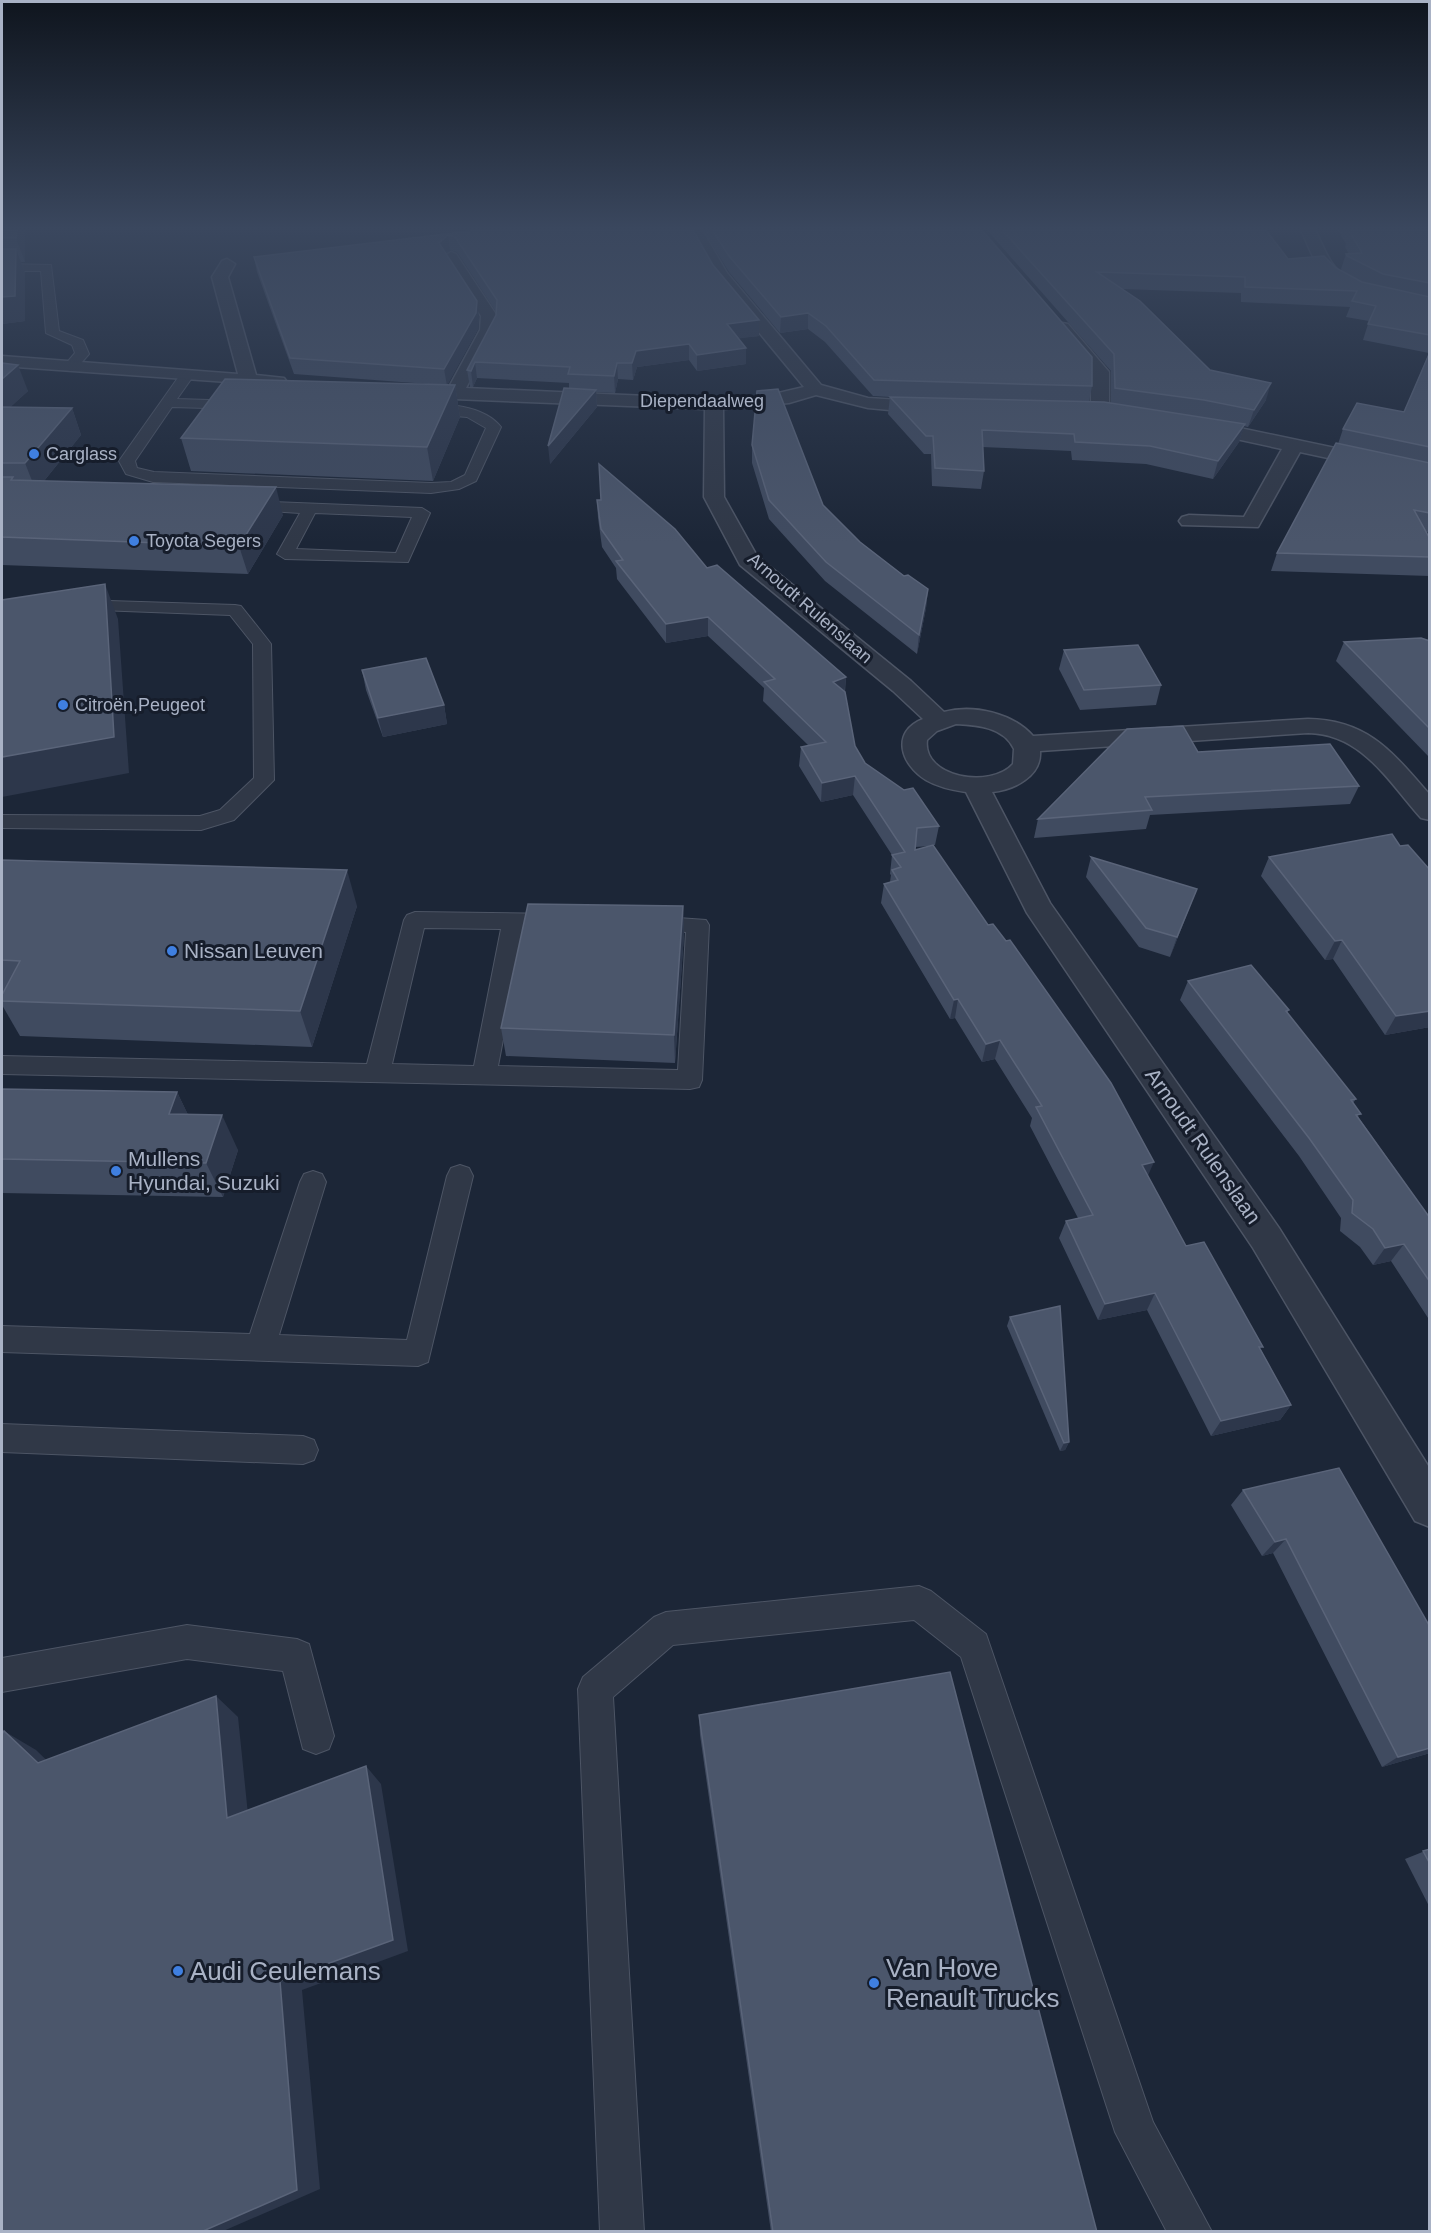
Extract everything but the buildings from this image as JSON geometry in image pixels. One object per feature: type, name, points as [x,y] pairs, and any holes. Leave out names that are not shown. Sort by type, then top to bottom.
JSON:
[{"type":"street","points":[[236,334],[249,380]]},
{"type":"street","points":[[454,394],[486,334]]},
{"type":"street","points":[[769,334],[802,370],[814,389],[868,403],[957,408]]},
{"type":"street","points":[[1067,334],[1100,372],[1100,411]]},
{"type":"street","points":[[2,361],[297,383]]},
{"type":"street","name":"Diependaalweg","points":[[399,390],[714,404],[789,398],[814,389]]},
{"type":"street","name":"Arnoudt Rulenslaan","points":[[714,404],[714,497],[748,560],[902,686],[938,720]]},
{"type":"street","points":[[1076,411],[1122,414]]},
{"type":"street","points":[[1177,422],[1430,474]]},
{"type":"street","points":[[1189,521],[1251,523],[1294,445]]},
{"type":"street","points":[[963,717],[989,720],[1005,726],[1026,744],[1029,754],[1027,764],[1020,773],[1008,780],[976,786],[939,778],[916,758],[913,747],[916,736],[924,727],[938,720],[963,717]]},
{"type":"street","points":[[1026,744],[1308,726],[1330,727],[1352,734],[1367,744],[1430,812]]},
{"type":"street","name":"Arnoudt Rulenslaan","points":[[976,786],[1036,906],[1266,1238],[1430,1507]]},
{"type":"lane","points":[[56,334],[78,343],[82,354],[70,367]]},
{"type":"lane","points":[[187,375],[127,461],[131,471],[153,477],[431,488],[454,486],[471,478],[494,427],[487,419],[464,411],[407,410]]},
{"type":"lane","points":[[168,403],[259,405]]},
{"type":"lane","points":[[227,506],[422,513],[402,558],[285,554],[310,509]]},
{"type":"lane","points":[[2,822],[201,823],[227,816],[264,780],[262,644],[235,610],[66,610]]},
{"type":"lane","points":[[377,1073],[415,920],[581,923]]},
{"type":"lane","points":[[484,1076],[514,921]]},
{"type":"lane","points":[[2,1065],[690,1080],[698,925],[627,924]]},
{"type":"lane","points":[[2,1339],[418,1353],[460,1176]]},
{"type":"lane","points":[[260,1348],[313,1182]]},
{"type":"lane","points":[[2,1438],[303,1450]]},
{"type":"lane","points":[[622,2232],[595,1689],[666,1629],[919,1603],[975,1646],[1136,2132],[1191,2232]]},
{"type":"lane","points":[[2,1675],[187,1642],[297,1656],[316,1736]]},
{"type":"place","name":"Carglass","points":[[34,454]]},
{"type":"place","name":"Toyota Segers","points":[[134,541]]},
{"type":"place","name":"Citroën,Peugeot","points":[[63,705]]},
{"type":"place","name":"Nissan Leuven","points":[[172,951]]},
{"type":"place","name":"Mullens Hyundai, Suzuki","points":[[116,1171]]},
{"type":"place","name":"Audi Ceulemans","points":[[178,1971]]},
{"type":"place","name":"Van Hove Renault Trucks","points":[[874,1983]]}]
